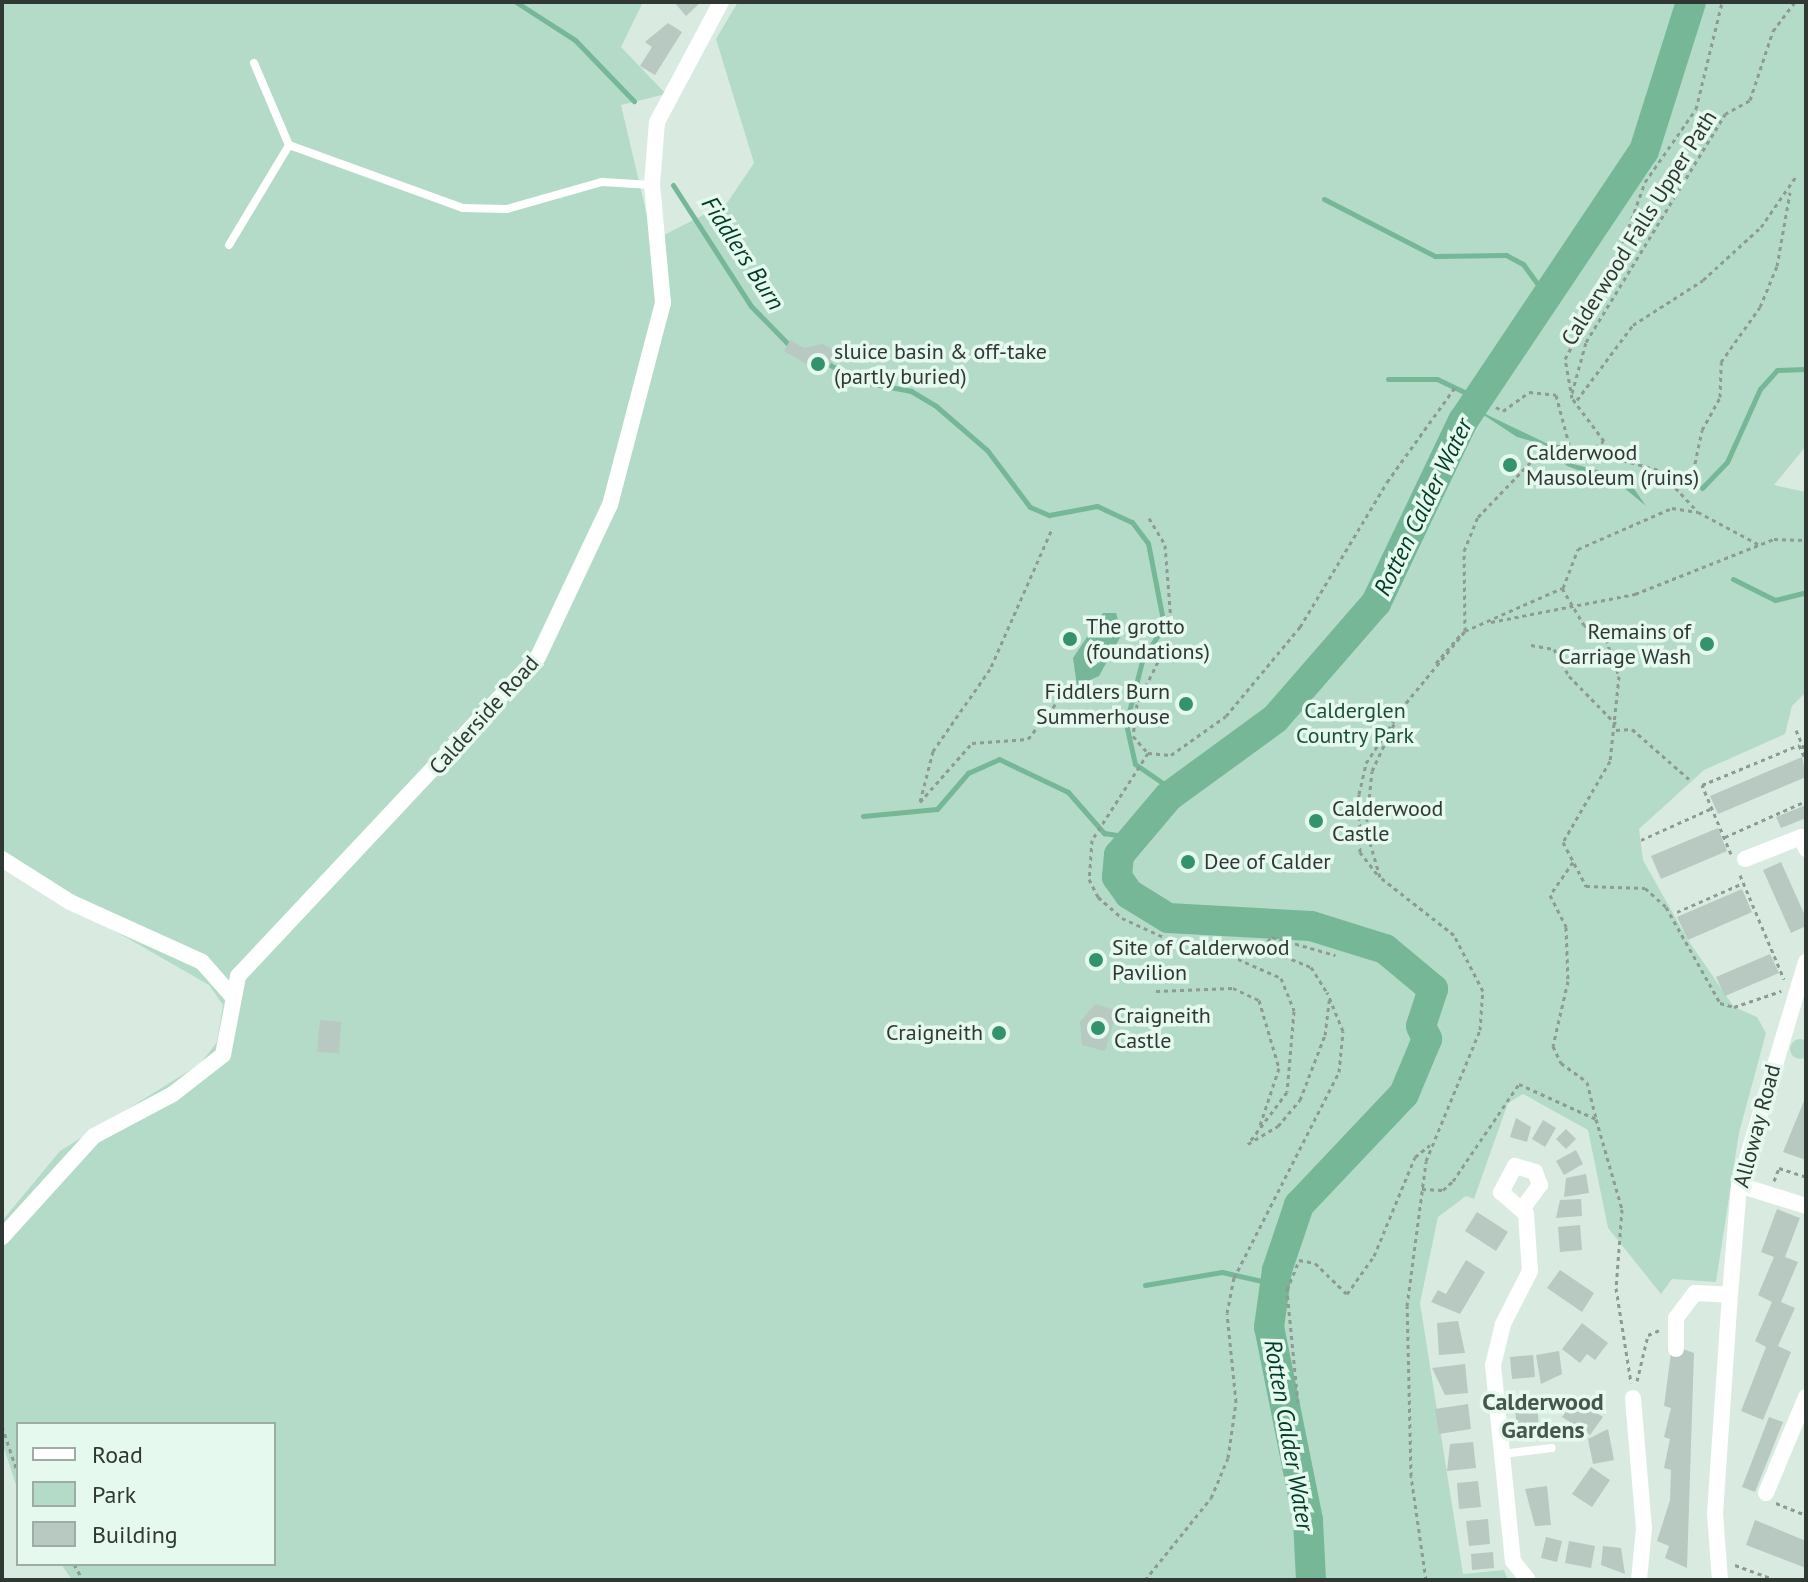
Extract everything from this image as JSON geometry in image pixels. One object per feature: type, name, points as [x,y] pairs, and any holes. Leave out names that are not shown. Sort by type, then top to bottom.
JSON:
[{"type":"street","name":"Calderside Road","points":[[2,1237],[94,1136],[173,1094],[223,1055],[238,976],[509,694],[538,657],[585,568],[610,505],[663,303],[652,185],[666,94],[721,2]]},
{"type":"street","points":[[1745,859],[1804,840]]},
{"type":"street","points":[[2,859],[70,902],[202,962],[233,997]]},
{"type":"street","name":"Alloway Road","points":[[1720,1580],[1715,1514],[1739,1185],[1806,962]]},
{"type":"street","points":[[1739,1185],[1770,1192],[1806,1206]]},
{"type":"street","points":[[1522,1209],[1532,1231],[1530,1271],[1503,1324],[1493,1365],[1513,1561],[1528,1580]]},
{"type":"street","points":[[1676,1349],[1676,1324],[1695,1293],[1730,1295]]},
{"type":"street","points":[[1634,1395],[1644,1528],[1639,1580]]},
{"type":"street","points":[[1765,1496],[1806,1397]]},
{"type":"lane","points":[[254,63],[289,145],[463,208],[507,209],[602,182],[652,185]]},
{"type":"lane","points":[[229,245],[289,145]]},
{"type":"lane","points":[[1501,1454],[1552,1448]]},
{"type":"path","points":[[1588,452],[1604,441],[1603,431],[1574,400],[1565,359],[1615,265],[1645,182],[1696,109],[1722,2]]},
{"type":"path","name":"Calderwood Falls Upper Path","points":[[1574,400],[1576,361],[1725,114],[1750,100],[1773,31],[1795,2]]},
{"type":"path","points":[[1690,487],[1702,430],[1720,397],[1725,351],[1760,307],[1777,266],[1790,191],[1797,175]]},
{"type":"path","points":[[1574,400],[1633,325],[1703,280],[1790,191]]},
{"type":"path","points":[[1149,518],[1165,545],[1172,633],[1132,722],[1133,736],[1148,753],[1171,755],[1204,736],[1250,687],[1327,589],[1387,482],[1456,386]]},
{"type":"path","points":[[1496,407],[1503,411],[1529,392],[1556,395],[1570,446]]},
{"type":"path","points":[[1465,631],[1469,590],[1464,551],[1478,517],[1548,444],[1570,446],[1659,470],[1698,512],[1758,544]]},
{"type":"path","points":[[1426,1580],[1405,1351],[1422,1189],[1430,1145],[1480,1030],[1483,991],[1454,935],[1380,877],[1360,852],[1359,794],[1366,763],[1401,709],[1465,631],[1562,588],[1572,559],[1592,540],[1656,511],[1698,512]]},
{"type":"path","points":[[1051,531],[990,669],[933,751],[920,802],[972,743],[1028,739],[1061,697]]},
{"type":"path","points":[[1465,631],[1635,594],[1758,544],[1806,540]]},
{"type":"path","points":[[1562,588],[1584,625],[1617,656],[1615,730],[1590,804],[1563,842],[1586,886],[1645,888],[1666,907],[1704,982],[1734,1007],[1787,986],[1702,785],[1799,745],[1806,761]]},
{"type":"path","points":[[1531,645],[1554,649],[1569,676],[1616,724]]},
{"type":"path","points":[[1380,877],[1366,829],[1372,771],[1401,709]]},
{"type":"path","points":[[1615,730],[1632,729],[1689,779]]},
{"type":"path","points":[[1796,730],[1806,754]]},
{"type":"path","points":[[1145,1580],[1211,1498],[1228,1458],[1236,1402],[1227,1313],[1234,1278],[1339,1072],[1343,1031],[1327,992],[1311,967],[1262,947],[1189,945],[1146,931],[1098,897],[1089,879],[1102,816],[1148,753]]},
{"type":"path","points":[[1724,838],[1806,801]]},
{"type":"path","points":[[1641,840],[1711,809]]},
{"type":"path","points":[[1573,862],[1550,895],[1566,927],[1568,981],[1553,1046],[1587,1082],[1622,1209],[1616,1296],[1634,1395]]},
{"type":"path","points":[[1677,912],[1743,883]]},
{"type":"path","points":[[1262,947],[1272,937],[1335,955]]},
{"type":"path","points":[[1230,945],[1238,959],[1281,978],[1295,1032],[1287,1092],[1248,1144]]},
{"type":"path","points":[[1156,991],[1249,991],[1269,1016],[1279,1084],[1248,1144]]},
{"type":"path","points":[[1248,1144],[1278,1126],[1300,1100],[1325,1035],[1327,992]]},
{"type":"path","points":[[1422,1189],[1443,1190],[1453,1181],[1519,1084],[1596,1119]]},
{"type":"path","points":[[1298,1403],[1287,1290],[1299,1260],[1315,1263],[1347,1294],[1374,1256],[1415,1157],[1430,1145]]},
{"type":"path","points":[[1770,1192],[1779,1168],[1806,1177]]},
{"type":"path","points":[[1634,1395],[1648,1335],[1676,1324]]},
{"type":"path","points":[[2,1426],[16,1468]]},
{"type":"path","points":[[1765,1496],[1806,1515]]},
{"type":"path","points":[[1719,1560],[1776,1580]]},
{"type":"green space","name":"Calderglen Country Park","points":[[2,2],[643,2],[621,47],[666,94],[621,105],[663,284],[660,237],[727,203],[754,163],[716,39],[738,2],[1806,2],[1806,446],[1774,485],[1806,492],[1806,692],[1792,706],[1785,734],[1704,770],[1639,829],[1643,860],[1688,940],[1734,1007],[1757,1017],[1766,1033],[1739,1133],[1716,1282],[1672,1279],[1661,1294],[1608,1228],[1588,1130],[1523,1094],[1508,1103],[1474,1199],[1466,1196],[1438,1217],[1420,1303],[1463,1574],[1504,1570],[1508,1580],[72,1580],[62,1566],[276,1566],[276,1422],[16,1422],[16,1485],[2,1442],[2,1221],[60,1151],[200,1064],[217,1042],[223,1005],[209,985],[2,866]]},
{"type":"green space","points":[[1800,1039],[1807,1042],[1807,1056],[1800,1059],[1793,1056],[1790,1049],[1793,1042]]},
{"type":"shaded area","points":[[1473,408],[1548,444],[1569,463],[1626,477],[1646,506],[1623,487],[1567,466],[1543,444],[1517,437]]},
{"type":"shaded area","points":[[1103,613],[1116,613],[1122,634],[1099,676],[1077,686],[1073,658]]},
{"type":"building","points":[[674,2],[701,2],[686,16]]},
{"type":"building","points":[[668,23],[682,32],[655,75],[640,66],[652,47],[645,42]]},
{"type":"building","name":"sluice basin & off-take (partly buried)","points":[[790,340],[804,348],[823,344],[838,353],[824,374],[784,351]]},
{"type":"building","name":"Calderwood Mausoleum (ruins)","points":[[1507,454],[1520,462],[1512,475],[1501,468]]},
{"type":"building","points":[[1185,699],[1190,704],[1185,709],[1180,704]]},
{"type":"building","points":[[1802,757],[1806,777],[1718,814],[1710,796]]},
{"type":"building","points":[[1806,805],[1806,818],[1781,828],[1776,817]]},
{"type":"building","points":[[1718,828],[1727,851],[1661,879],[1651,856]]},
{"type":"building","points":[[1781,862],[1806,918],[1806,926],[1791,933],[1763,870]]},
{"type":"building","points":[[1742,889],[1752,912],[1688,940],[1677,917]]},
{"type":"building","points":[[1770,954],[1779,973],[1725,996],[1716,977]]},
{"type":"building","name":"Craigneith Castle","points":[[1095,1004],[1117,1011],[1105,1051],[1082,1045],[1080,1022]]},
{"type":"building","points":[[320,1020],[341,1022],[339,1053],[317,1052]]},
{"type":"building","points":[[1806,1096],[1806,1160],[1783,1152]]},
{"type":"building","points":[[1516,1118],[1531,1127],[1527,1142],[1510,1137]]},
{"type":"building","points":[[1543,1120],[1556,1128],[1545,1147],[1532,1139]]},
{"type":"building","points":[[1566,1129],[1576,1139],[1566,1149],[1556,1139]]},
{"type":"building","points":[[1576,1150],[1583,1164],[1564,1175],[1556,1161]]},
{"type":"building","points":[[1586,1174],[1589,1193],[1564,1197],[1566,1178]]},
{"type":"building","points":[[1581,1199],[1582,1216],[1556,1218],[1560,1200]]},
{"type":"building","points":[[1777,1209],[1800,1218],[1785,1257],[1798,1262],[1781,1302],[1795,1308],[1778,1346],[1791,1352],[1763,1420],[1741,1411],[1766,1347],[1755,1341],[1772,1302],[1758,1295],[1774,1257],[1761,1252]]},
{"type":"building","points":[[1477,1212],[1508,1232],[1496,1251],[1465,1231]]},
{"type":"building","points":[[1580,1225],[1582,1250],[1560,1252],[1558,1227]]},
{"type":"building","points":[[1466,1260],[1485,1272],[1460,1314],[1431,1302],[1438,1290],[1446,1294]]},
{"type":"building","points":[[1560,1270],[1594,1293],[1582,1312],[1547,1288]]},
{"type":"building","points":[[1458,1321],[1465,1353],[1439,1355],[1437,1323]]},
{"type":"building","points":[[1582,1323],[1608,1343],[1595,1360],[1587,1354],[1580,1363],[1562,1349]]},
{"type":"building","points":[[1672,1345],[1694,1353],[1687,1568],[1665,1558],[1669,1546],[1657,1541],[1670,1500],[1671,1470],[1664,1468],[1670,1439],[1664,1437],[1671,1408],[1664,1406]]},
{"type":"building","points":[[1559,1351],[1562,1374],[1541,1384],[1536,1355]]},
{"type":"building","points":[[1533,1355],[1535,1377],[1512,1379],[1510,1357]]},
{"type":"building","points":[[1465,1364],[1468,1393],[1445,1395],[1432,1368]]},
{"type":"building","points":[[1575,1398],[1603,1417],[1590,1435],[1562,1417]]},
{"type":"building","points":[[1468,1404],[1471,1429],[1439,1434],[1435,1409]]},
{"type":"building","points":[[1537,1404],[1539,1430],[1517,1432],[1515,1406]]},
{"type":"building","points":[[1769,1417],[1783,1422],[1755,1492],[1742,1487]]},
{"type":"building","points":[[1608,1429],[1614,1460],[1593,1464],[1588,1439]]},
{"type":"building","points":[[1473,1442],[1476,1468],[1447,1471],[1450,1444]]},
{"type":"building","points":[[1591,1467],[1610,1480],[1592,1507],[1572,1494]]},
{"type":"building","points":[[1478,1481],[1481,1507],[1459,1509],[1457,1483]]},
{"type":"building","points":[[1547,1486],[1551,1525],[1535,1526],[1525,1489]]},
{"type":"building","points":[[1488,1519],[1490,1544],[1469,1546],[1466,1521]]},
{"type":"building","points":[[1755,1520],[1806,1541],[1806,1568],[1746,1545]]},
{"type":"building","points":[[1546,1537],[1562,1541],[1557,1562],[1541,1558]]},
{"type":"building","points":[[1569,1541],[1595,1546],[1591,1568],[1565,1563]]},
{"type":"building","points":[[1603,1546],[1621,1548],[1625,1574],[1601,1565]]},
{"type":"building","points":[[1493,1552],[1494,1568],[1472,1570],[1471,1554]]},
{"type":"waterway","name":"Fiddlers Burn","points":[[516,2],[575,40],[634,101]]},
{"type":"waterway","name":"Rotten Calder Water","points":[[1311,1580],[1308,1520],[1269,1327],[1277,1270],[1299,1205],[1404,1094],[1427,1039],[1421,1026],[1433,989],[1385,949],[1311,926],[1168,918],[1129,894],[1117,877],[1119,855],[1168,797],[1275,719],[1376,603],[1463,421],[1644,151],[1691,2]]},
{"type":"waterway","name":"Fiddlers Burn","points":[[673,185],[751,306],[791,347]]},
{"type":"waterway","points":[[1324,199],[1435,256],[1506,255],[1523,264],[1550,301]]},
{"type":"waterway","name":"Fiddlers Burn","points":[[825,362],[858,381],[911,391],[936,406],[987,450],[1030,507],[1049,515],[1097,506],[1132,522],[1148,543],[1164,625],[1142,661],[1126,724],[1135,764],[1173,790]]},
{"type":"waterway","points":[[1702,488],[1727,462],[1760,389],[1777,370],[1806,369]]},
{"type":"waterway","points":[[1388,379],[1437,379],[1479,399]]},
{"type":"waterway","points":[[1733,579],[1775,600],[1806,592]]},
{"type":"waterway","points":[[863,816],[937,809],[968,773],[999,759],[1068,792],[1104,833],[1128,837]]},
{"type":"waterway","points":[[1145,1285],[1222,1272],[1275,1284]]},
{"type":"place","name":"sluice basin & off-take (partly buried)","points":[[818,364]]},
{"type":"place","name":"Calderwood Mausoleum (ruins)","points":[[1510,465]]},
{"type":"place","name":"The grotto (foundations)","points":[[1070,639]]},
{"type":"place","name":"Remains of Carriage Wash","points":[[1707,644]]},
{"type":"place","name":"Fiddlers Burn Summerhouse","points":[[1186,704]]},
{"type":"place","name":"Calderwood Castle","points":[[1316,821]]},
{"type":"place","name":"Dee of Calder","points":[[1188,862]]},
{"type":"place","name":"Site of Calderwood Pavilion","points":[[1096,960]]},
{"type":"place","name":"Craigneith Castle","points":[[1098,1028]]},
{"type":"place","name":"Craigneith","points":[[999,1033]]},
{"type":"district","name":"Calderwood Gardens","points":[[1543,1416]]}]
